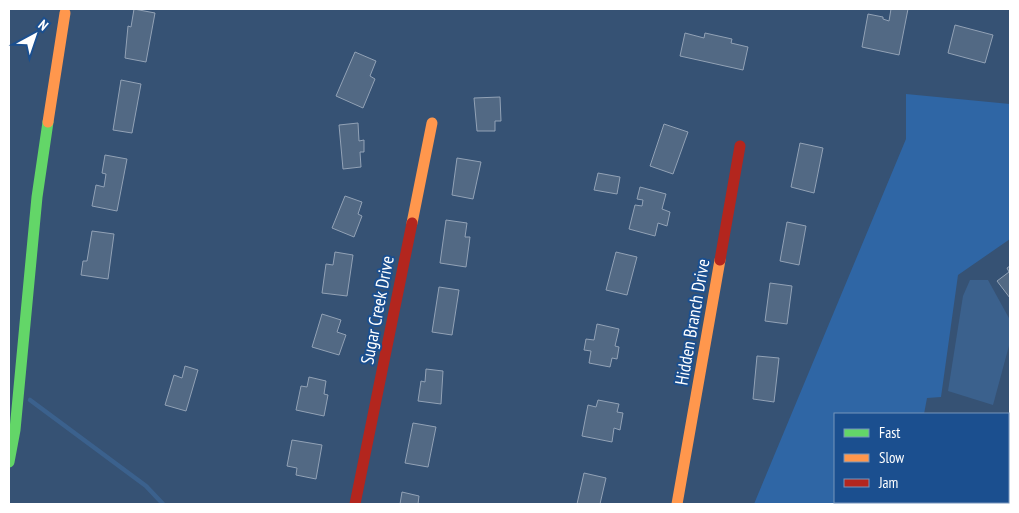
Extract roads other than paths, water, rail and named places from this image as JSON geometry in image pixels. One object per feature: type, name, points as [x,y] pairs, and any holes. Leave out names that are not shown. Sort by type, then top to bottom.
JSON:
[{"type":"street","points":[[9,462],[16,421],[37,197],[65,12]]},
{"type":"street","name":"Sugar Creek Drive","points":[[355,504],[432,123]]},
{"type":"street","name":"Hidden Branch Drive","points":[[677,504],[740,146]]},
{"type":"waterway","points":[[30,400],[146,486],[163,504]]}]
